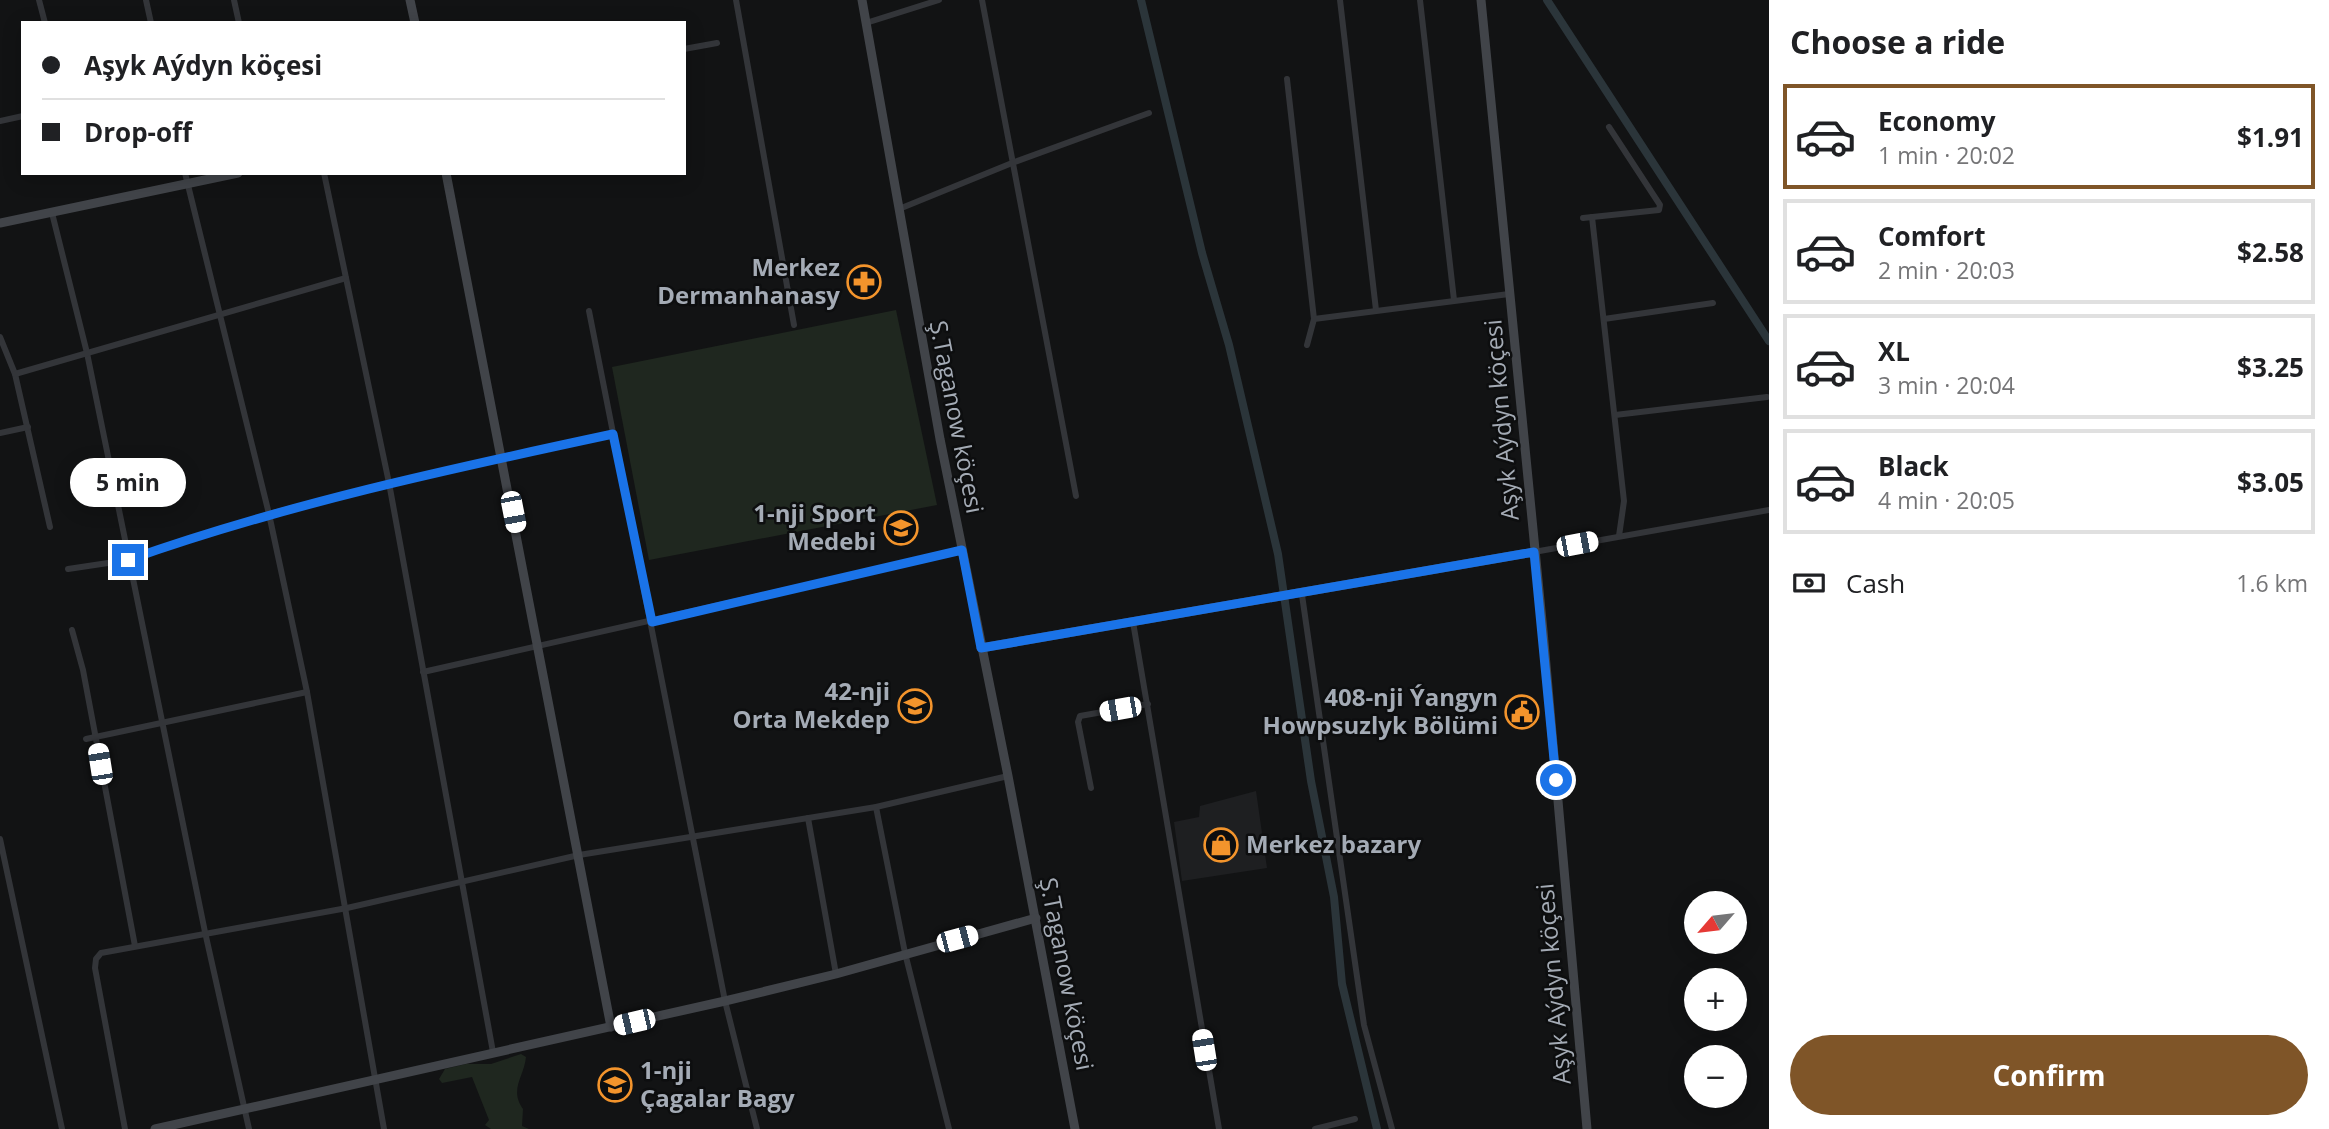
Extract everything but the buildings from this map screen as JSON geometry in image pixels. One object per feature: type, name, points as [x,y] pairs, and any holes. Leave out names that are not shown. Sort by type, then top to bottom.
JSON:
[{"type":"street","points":[[40,0],[45,21]]},
{"type":"street","points":[[146,0],[151,21]]},
{"type":"street","points":[[234,0],[239,21]]},
{"type":"street","points":[[411,0],[415,21]]},
{"type":"street","points":[[736,0],[794,325]]},
{"type":"street","name":"Ş.Taganow köçesi","points":[[862,0],[962,550],[1009,776],[1075,1129]]},
{"type":"street","points":[[866,23],[939,0]]},
{"type":"street","points":[[982,0],[1076,496]]},
{"type":"street","points":[[1340,0],[1376,310]]},
{"type":"street","points":[[1420,0],[1454,300]]},
{"type":"street","name":"Aşyk Aýdyn köçesi","points":[[1480,0],[1587,1129]]},
{"type":"street","points":[[686,49],[717,43]]},
{"type":"street","points":[[1287,79],[1314,319],[1307,345]]},
{"type":"street","points":[[899,209],[1012,163],[1149,113]]},
{"type":"street","points":[[0,121],[21,116]]},
{"type":"street","points":[[1583,218],[1659,210],[1660,205],[1609,127]]},
{"type":"street","points":[[0,223],[52,213],[186,178],[217,175]]},
{"type":"street","points":[[324,175],[389,483],[493,1052]]},
{"type":"street","points":[[446,175],[540,648],[611,1027]]},
{"type":"street","points":[[186,178],[270,514],[307,692],[384,1129]]},
{"type":"street","points":[[52,213],[87,353],[205,932],[249,1129]]},
{"type":"street","points":[[1592,217],[1624,501],[1619,536]]},
{"type":"street","points":[[15,374],[346,278]]},
{"type":"street","points":[[1314,319],[1509,294]]},
{"type":"street","points":[[1604,319],[1713,303]]},
{"type":"street","points":[[589,311],[725,1001],[757,1129]]},
{"type":"street","points":[[0,337],[15,374],[50,527]]},
{"type":"street","points":[[1615,415],[1767,397]]},
{"type":"street","points":[[0,433],[27,427]]},
{"type":"street","points":[[68,569],[128,560],[270,514],[389,483],[613,434]]},
{"type":"street","points":[[981,648],[1301,595],[1769,510]]},
{"type":"street","points":[[423,672],[540,648],[962,550]]},
{"type":"street","points":[[1301,595],[1364,1025],[1392,1129]]},
{"type":"street","points":[[1133,622],[1219,1129]]},
{"type":"street","points":[[72,630],[96,737],[135,946]]},
{"type":"street","points":[[86,739],[307,692]]},
{"type":"street","points":[[1091,788],[1078,722],[1080,716],[1148,704]]},
{"type":"street","points":[[125,1129],[95,968],[96,959],[101,953],[347,908],[579,855],[694,834],[876,807],[1009,776]]},
{"type":"street","points":[[876,807],[905,953],[949,1129]]},
{"type":"street","points":[[808,818],[836,974]]},
{"type":"street","points":[[0,839],[62,1129]]},
{"type":"street","points":[[155,1129],[183,1126],[246,1108],[725,1001],[836,974],[1036,918]]},
{"type":"street","points":[[1315,1129],[1355,1119]]},
{"type":"shaded area","points":[[896,310],[937,505],[649,560],[612,367]]},
{"type":"shaded area","name":"Merkez bazary","points":[[1256,791],[1267,868],[1182,881],[1174,822],[1199,817],[1200,806]]},
{"type":"shaded area","points":[[521,1054],[526,1057],[517,1095],[523,1109],[522,1126],[529,1129],[491,1129],[485,1125],[489,1120],[472,1077],[442,1083],[439,1079],[445,1069],[466,1064],[491,1064]]},
{"type":"waterway","points":[[1141,0],[1202,253],[1229,345],[1278,554],[1311,781],[1334,897],[1342,984],[1377,1129]]},
{"type":"waterway","points":[[1547,0],[1769,341]]},
{"type":"place","name":"Merkez Dermanhanasy","points":[[864,282]]},
{"type":"place","name":"1-nji Sport Medebi","points":[[901,528]]},
{"type":"place","name":"42-nji Orta Mekdep","points":[[915,706]]},
{"type":"place","name":"408-nji Ýangyn Howpsuzlyk Bölümi","points":[[1522,712]]},
{"type":"place","name":"Merkez bazary","points":[[1221,845]]},
{"type":"place","name":"1-nji Çagalar Bagy","points":[[615,1085]]},
{"type":"route","points":[[128,560],[270,514],[389,483],[613,434],[652,622],[962,550],[981,648],[1299,595],[1534,552],[1556,780]]}]
